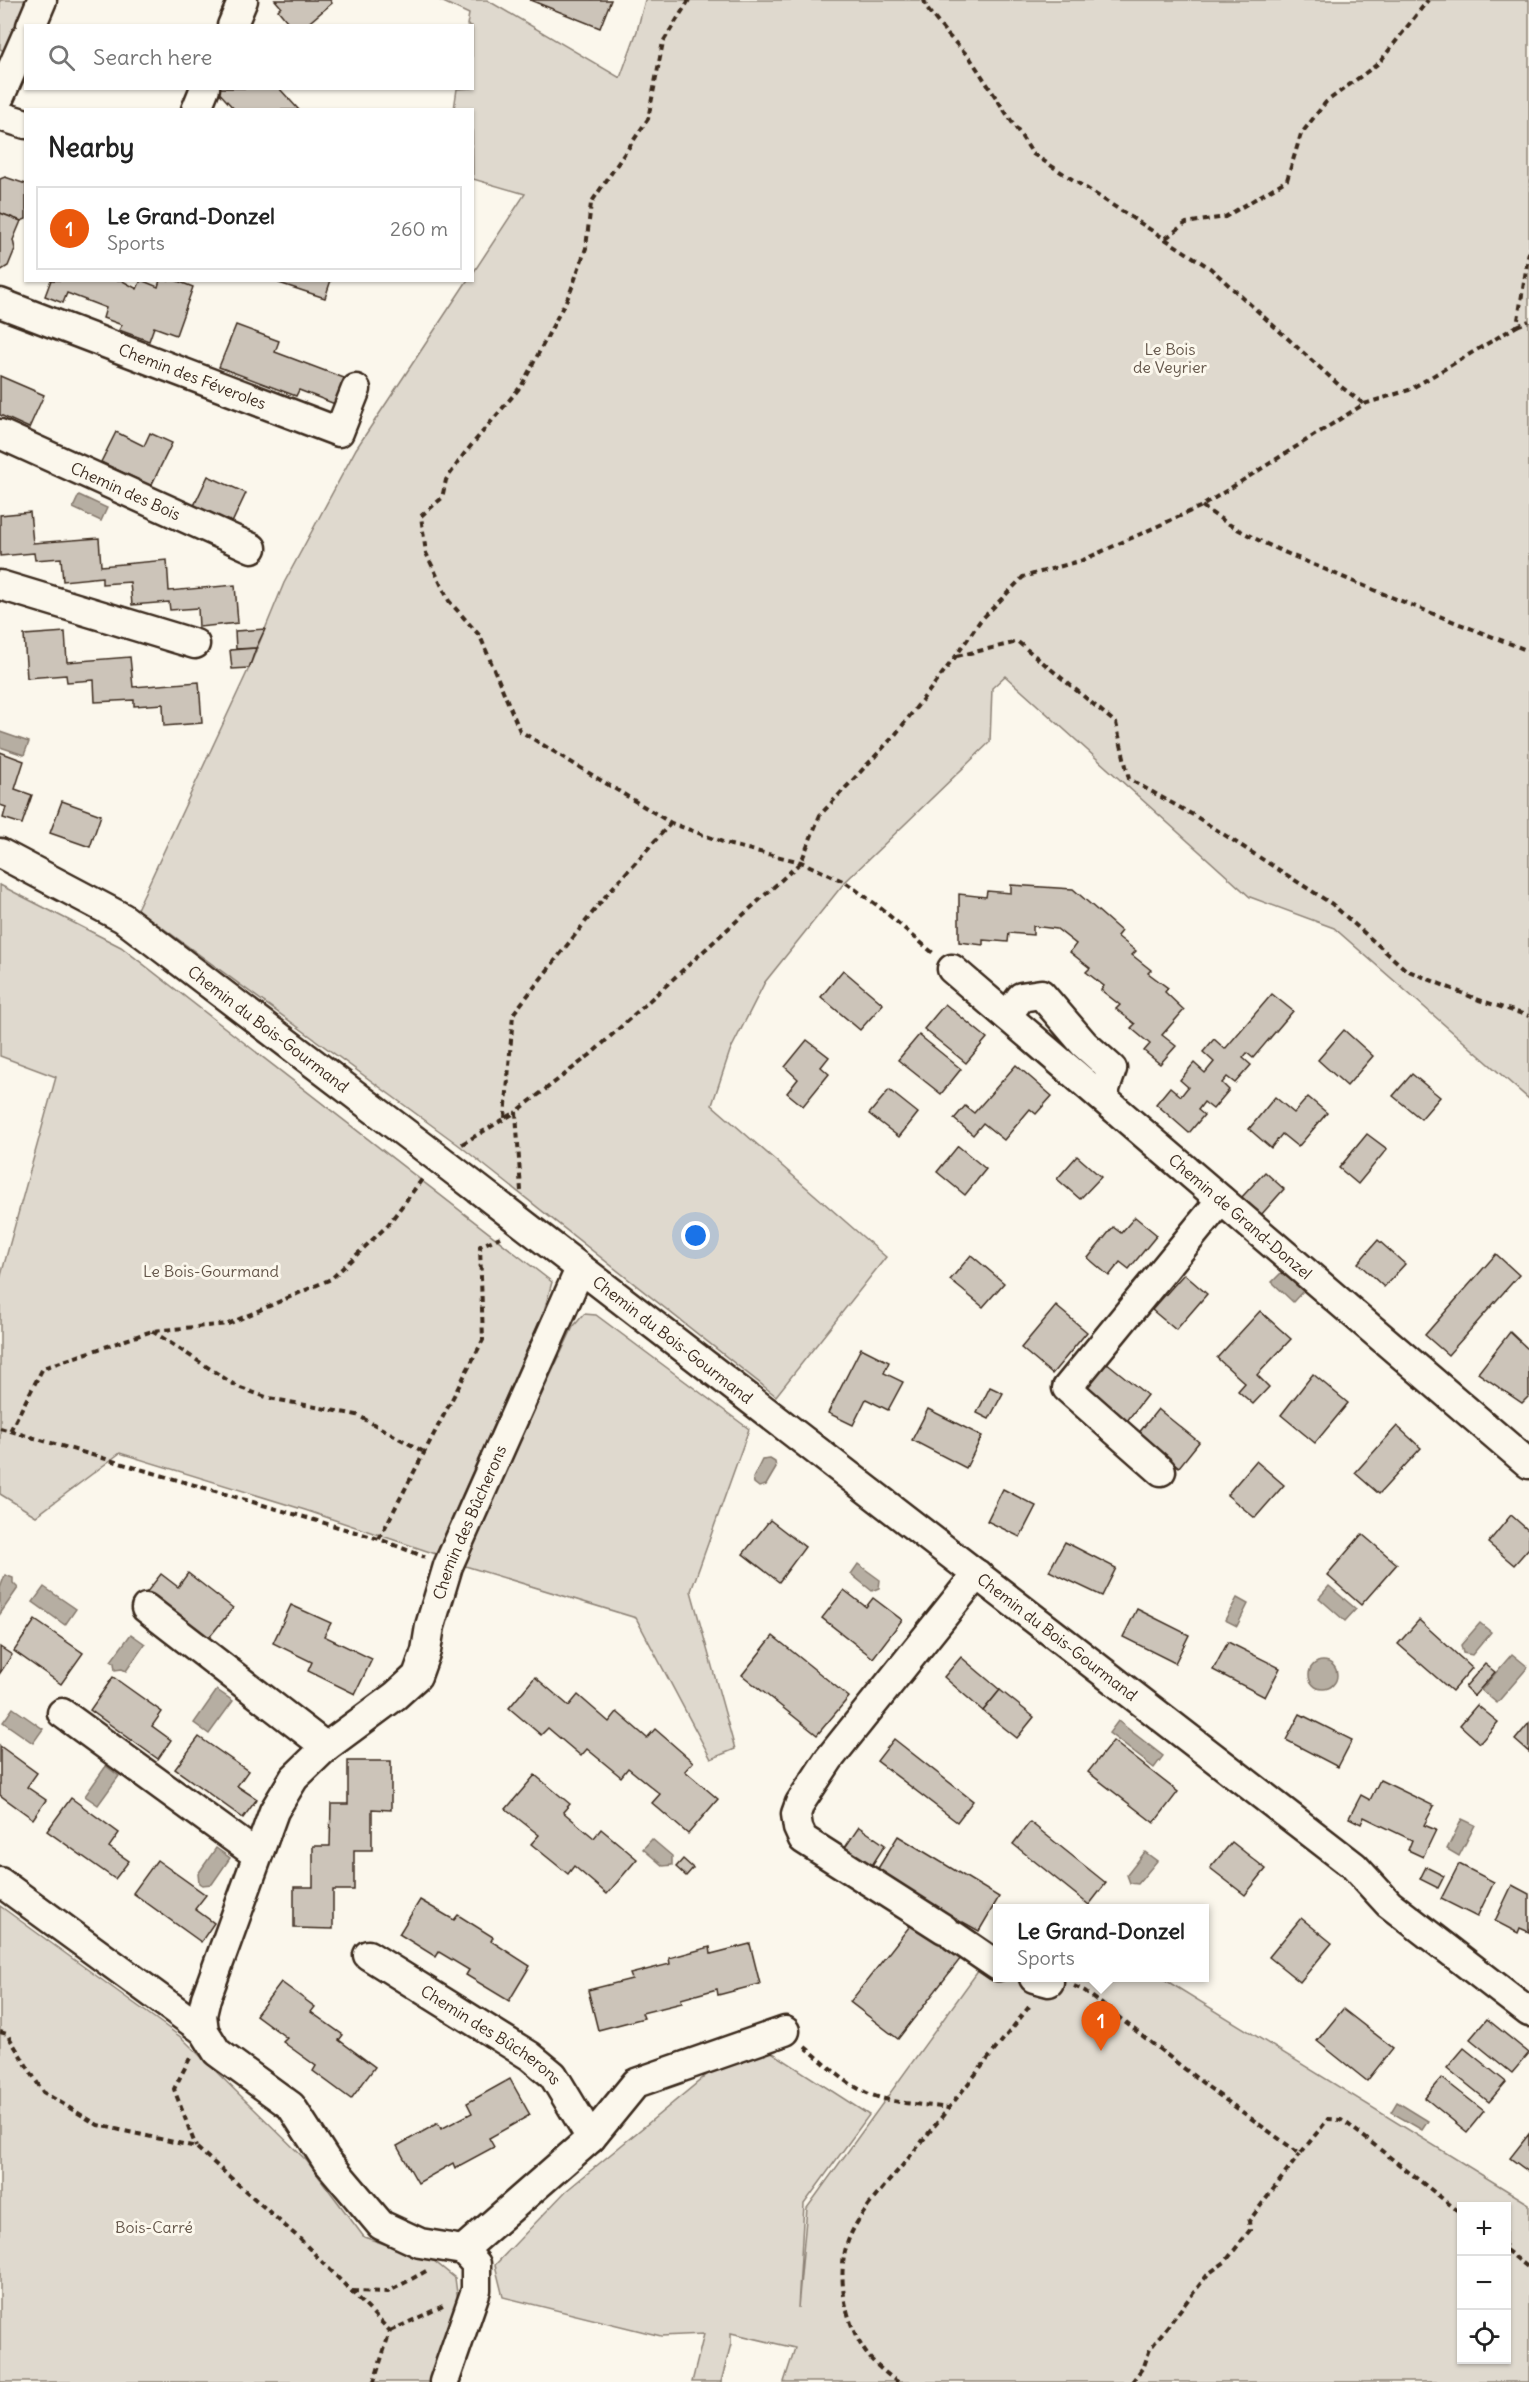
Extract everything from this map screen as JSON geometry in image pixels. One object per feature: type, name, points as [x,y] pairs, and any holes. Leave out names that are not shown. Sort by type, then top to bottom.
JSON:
[{"type":"street","points":[[32,24],[42,0]]},
{"type":"street","points":[[233,24],[243,0]]},
{"type":"street","points":[[24,42],[1,98],[24,122]]},
{"type":"street","points":[[197,108],[204,90]]},
{"type":"street","name":"Chemin des Féveroles","points":[[0,303],[339,432],[356,389]]},
{"type":"street","name":"Chemin des Bois","points":[[0,434],[252,548]]},
{"type":"street","points":[[0,585],[195,644]]},
{"type":"street","name":"Chemin du Bois-Gourmand","points":[[0,853],[123,918],[438,1158],[1354,1866],[1389,1904],[1529,2012]]},
{"type":"street","name":"Chemin de Grand-Donzel","points":[[952,969],[1221,1200],[1526,1456]]},
{"type":"street","points":[[1007,1016],[1022,997],[1041,994],[1084,1044],[1112,1069],[1102,1097]]},
{"type":"street","points":[[1161,1472],[1067,1388],[1221,1200]]},
{"type":"street","name":"Chemin des Bûcherons","points":[[204,2031],[202,2015],[206,1998],[274,1810],[294,1778],[326,1747],[395,1696],[417,1676],[426,1651],[430,1626],[448,1566],[580,1269]]},
{"type":"street","points":[[976,1574],[829,1759],[800,1803],[796,1814],[798,1828],[803,1839],[993,1963]]},
{"type":"street","points":[[146,1608],[326,1747]]},
{"type":"street","points":[[62,1713],[257,1855]]},
{"type":"street","points":[[0,1882],[204,2031],[217,2052],[291,2106],[326,2160],[381,2225],[420,2243],[463,2250],[476,2264],[476,2290],[444,2382]]},
{"type":"street","name":"Chemin des Bûcherons","points":[[368,1955],[530,2056],[553,2074],[591,2138]]},
{"type":"street","points":[[463,2250],[591,2138],[636,2083],[785,2031]]},
{"type":"path","points":[[689,0],[663,42],[648,119],[591,203],[585,248],[570,293],[522,385],[464,454],[446,480],[442,498],[421,516],[426,553],[449,601],[480,636],[520,731],[671,823],[731,844],[801,862],[845,882],[877,905],[952,969]]},
{"type":"path","points":[[924,0],[927,9],[970,58],[1033,154],[1210,268],[1340,386],[1364,404]]},
{"type":"path","points":[[1166,238],[1186,224],[1225,217],[1287,180],[1301,134],[1326,102],[1378,63],[1428,0]]},
{"type":"path","points":[[1517,327],[1529,251]]},
{"type":"path","points":[[1523,291],[1529,292]]},
{"type":"path","points":[[10,1431],[42,1368],[152,1331],[228,1324],[331,1279],[387,1226],[438,1158],[516,1112],[590,1055],[801,862],[820,815],[895,735],[980,621],[1023,577],[1083,560],[1202,506],[1364,404],[1409,390],[1529,321]]},
{"type":"path","points":[[1202,506],[1226,524],[1274,548],[1529,651]]},
{"type":"path","points":[[956,656],[1018,642],[1116,723],[1129,778],[1195,816],[1332,904],[1406,970],[1479,1000],[1529,1016]]},
{"type":"path","points":[[505,1118],[513,1014],[608,894],[671,823]]},
{"type":"path","points":[[379,1539],[483,1340],[480,1246],[524,1226],[516,1112]]},
{"type":"path","points":[[152,1331],[238,1387],[269,1398],[357,1415],[424,1452]]},
{"type":"path","points":[[0,1428],[379,1539],[448,1566]]},
{"type":"path","points":[[898,2382],[869,2357],[855,2333],[843,2283],[844,2255],[848,2241],[857,2224],[949,2108],[1040,1982]]},
{"type":"path","points":[[1055,1982],[1085,1991],[1208,2087],[1300,2154]]},
{"type":"path","points":[[204,2031],[174,2089],[196,2147],[300,2239],[390,2331]]},
{"type":"path","points":[[785,2031],[863,2092],[892,2100],[949,2108]]},
{"type":"path","points":[[0,2032],[7,2034],[43,2092],[98,2125],[196,2147]]},
{"type":"path","points":[[1132,2382],[1144,2366],[1150,2349],[1208,2274],[1224,2262],[1250,2230],[1249,2220],[1328,2119],[1341,2120],[1349,2125],[1457,2211]]},
{"type":"path","points":[[351,2291],[388,2292],[463,2250]]},
{"type":"path","points":[[1511,2254],[1529,2268]]},
{"type":"path","points":[[374,2382],[390,2331],[476,2290]]},
{"type":"green space","points":[[0,0],[28,0],[4,51],[0,49]]},
{"type":"green space","name":"Le Bois de Veyrier","points":[[439,0],[487,0],[620,78],[637,31],[645,0],[1529,0],[1529,1099],[1334,928],[1250,897],[1005,676],[992,688],[990,742],[845,882],[765,982],[730,1051],[712,1105],[886,1257],[776,1396],[460,1146],[137,909],[249,668],[284,583],[356,449],[466,282],[474,282],[474,271],[525,194],[474,179],[474,108],[454,108],[457,90],[474,90],[474,24],[467,24],[469,14]]},
{"type":"green space","name":"Le Bois-Gourmand","points":[[0,885],[121,947],[552,1282],[544,1311],[436,1554],[305,1510],[120,1453],[36,1516],[0,1494],[0,1279],[56,1077],[0,1056]]},
{"type":"green space","points":[[584,1314],[596,1315],[749,1429],[691,1591],[735,1749],[711,1759],[636,1618],[462,1565],[573,1327]]},
{"type":"green space","name":"Bois-Carré","points":[[0,1906],[182,2038],[307,2161],[364,2237],[434,2261],[455,2278],[459,2309],[430,2382],[0,2382]]},
{"type":"green space","points":[[993,1951],[993,1982],[1168,1982],[1529,2204],[1529,2382],[784,2382],[795,2348],[731,2333],[731,2344],[721,2382],[692,2382],[704,2334],[661,2336],[503,2297],[495,2265],[566,2191],[708,2074],[764,2047],[869,2115],[804,2204],[798,2308],[807,2208]]},
{"type":"shaded area","points":[[79,495],[107,508],[101,521],[73,508]]},
{"type":"shaded area","points":[[0,732],[29,742],[24,755],[0,747]]},
{"type":"shaded area","points":[[1282,1272],[1303,1291],[1293,1302],[1272,1282]]},
{"type":"shaded area","points":[[770,1459],[775,1462],[776,1468],[766,1485],[759,1487],[754,1483],[753,1478],[762,1460]]},
{"type":"shaded area","points":[[858,1564],[880,1580],[879,1588],[872,1591],[851,1574]]},
{"type":"shaded area","points":[[5,1575],[13,1578],[13,1583],[18,1588],[0,1614],[0,1588]]},
{"type":"shaded area","points":[[1329,1586],[1356,1609],[1345,1621],[1319,1598]]},
{"type":"shaded area","points":[[44,1587],[76,1609],[65,1625],[33,1602]]},
{"type":"shaded area","points":[[1237,1598],[1248,1604],[1237,1626],[1225,1620]]},
{"type":"shaded area","points":[[1480,1623],[1491,1632],[1472,1655],[1463,1653],[1461,1645]]},
{"type":"shaded area","points":[[131,1634],[145,1644],[126,1671],[115,1670],[114,1663],[111,1661]]},
{"type":"shaded area","points":[[1512,1654],[1528,1667],[1497,1703],[1481,1690]]},
{"type":"shaded area","points":[[1323,1661],[1333,1665],[1337,1675],[1333,1685],[1323,1689],[1313,1685],[1309,1675],[1313,1665]]},
{"type":"shaded area","points":[[217,1690],[233,1701],[209,1734],[194,1723]]},
{"type":"shaded area","points":[[13,1708],[43,1729],[33,1743],[3,1722]]},
{"type":"shaded area","points":[[1118,1721],[1163,1756],[1154,1768],[1109,1733]]},
{"type":"shaded area","points":[[106,1766],[119,1776],[98,1805],[85,1796]]},
{"type":"shaded area","points":[[1462,1819],[1475,1825],[1459,1856],[1447,1849]]},
{"type":"shaded area","points":[[652,1839],[672,1856],[672,1865],[663,1866],[643,1849]]},
{"type":"shaded area","points":[[216,1848],[230,1858],[212,1884],[202,1885],[199,1883],[198,1874]]},
{"type":"shaded area","points":[[1145,1852],[1157,1861],[1138,1884],[1130,1883],[1127,1875]]},
{"type":"shaded area","points":[[1397,2102],[1428,2121],[1422,2130],[1391,2112]]},
{"type":"building","points":[[275,0],[330,0],[332,3],[307,24],[289,24],[278,10],[281,7]]},
{"type":"building","points":[[530,0],[611,0],[600,28]]},
{"type":"building","points":[[217,90],[281,90],[297,108],[233,108]]},
{"type":"building","points":[[5,177],[24,183],[24,220],[21,221],[0,213],[0,179]]},
{"type":"building","points":[[0,213],[21,221],[13,240],[15,249],[8,266],[0,271]]},
{"type":"building","points":[[50,282],[125,282],[137,289],[140,282],[158,287],[159,282],[180,282],[193,287],[176,335],[154,327],[149,341],[119,330],[122,325],[103,318],[106,308],[67,293],[63,303],[45,296]]},
{"type":"building","points":[[279,282],[330,282],[325,298]]},
{"type":"building","points":[[236,325],[279,341],[275,352],[344,378],[335,404],[299,390],[296,396],[219,367]]},
{"type":"building","points":[[0,376],[44,395],[29,428],[0,415]]},
{"type":"building","points":[[116,432],[144,446],[150,433],[172,443],[151,486],[101,462]]},
{"type":"building","points":[[208,476],[246,493],[230,527],[192,510]]},
{"type":"building","points":[[30,512],[33,543],[99,538],[101,566],[167,560],[169,591],[235,585],[238,623],[199,627],[198,608],[170,610],[169,602],[132,605],[130,582],[102,584],[102,577],[63,581],[61,558],[35,560],[34,553],[0,556],[0,515]]},
{"type":"building","points":[[265,629],[256,648],[236,649],[235,631]]},
{"type":"building","points":[[65,632],[67,662],[130,657],[133,687],[199,682],[202,723],[164,726],[163,704],[134,706],[134,700],[95,702],[94,680],[67,682],[66,675],[27,678],[24,635]]},
{"type":"building","points":[[256,648],[249,668],[232,669],[230,650]]},
{"type":"building","points":[[0,752],[24,761],[15,789],[32,795],[22,824],[3,818],[6,807],[0,805]]},
{"type":"building","points":[[62,801],[101,815],[90,847],[50,833]]},
{"type":"building","points":[[1011,885],[1073,889],[1121,931],[1117,936],[1136,951],[1132,955],[1151,970],[1148,973],[1168,988],[1165,992],[1184,1010],[1162,1035],[1176,1046],[1160,1064],[1144,1051],[1150,1044],[1131,1028],[1135,1024],[1116,1009],[1120,1005],[1101,990],[1104,986],[1086,972],[1090,968],[1070,952],[1076,944],[1057,929],[1033,926],[1033,935],[1009,933],[1008,942],[983,940],[983,945],[959,942],[959,894],[986,897],[987,891],[1011,893]]},
{"type":"building","points":[[843,970],[883,1004],[860,1030],[821,997]]},
{"type":"building","points":[[1272,994],[1293,1011],[1253,1058],[1247,1053],[1243,1058],[1251,1065],[1235,1083],[1227,1077],[1222,1083],[1229,1090],[1213,1109],[1204,1102],[1198,1110],[1204,1115],[1189,1133],[1156,1104],[1170,1087],[1181,1096],[1188,1087],[1180,1080],[1194,1063],[1205,1073],[1214,1062],[1203,1052],[1214,1039],[1225,1049]]},
{"type":"building","points":[[945,1004],[987,1038],[966,1063],[924,1029]]},
{"type":"building","points":[[1344,1030],[1373,1056],[1347,1086],[1318,1060]]},
{"type":"building","points":[[919,1035],[961,1069],[941,1094],[898,1060]]},
{"type":"building","points":[[807,1040],[829,1057],[821,1067],[829,1074],[803,1106],[787,1093],[798,1079],[785,1067]]},
{"type":"building","points":[[1016,1065],[1052,1096],[1036,1114],[1030,1109],[1004,1140],[983,1123],[973,1135],[954,1119],[965,1106],[974,1113]]},
{"type":"building","points":[[1412,1074],[1440,1097],[1421,1119],[1393,1096]]},
{"type":"building","points":[[889,1090],[918,1113],[899,1137],[869,1114]]},
{"type":"building","points":[[1275,1097],[1294,1113],[1308,1097],[1327,1113],[1298,1147],[1282,1134],[1271,1148],[1249,1129]]},
{"type":"building","points":[[1367,1134],[1387,1149],[1358,1184],[1339,1168]]},
{"type":"building","points":[[958,1146],[986,1169],[965,1195],[937,1172]]},
{"type":"building","points":[[1077,1156],[1101,1177],[1080,1199],[1057,1179]]},
{"type":"building","points":[[1265,1172],[1284,1189],[1261,1215],[1241,1198]]},
{"type":"building","points":[[1135,1217],[1157,1235],[1129,1269],[1120,1262],[1109,1276],[1088,1258],[1113,1227],[1121,1233]]},
{"type":"building","points":[[1378,1240],[1405,1264],[1384,1287],[1358,1263]]},
{"type":"building","points":[[1496,1254],[1519,1275],[1448,1355],[1425,1335]]},
{"type":"building","points":[[971,1255],[1004,1283],[983,1307],[950,1280]]},
{"type":"building","points":[[1184,1274],[1207,1294],[1176,1330],[1152,1310]]},
{"type":"building","points":[[1056,1306],[1087,1332],[1052,1374],[1021,1348]]},
{"type":"building","points":[[1260,1311],[1291,1339],[1257,1375],[1269,1387],[1253,1404],[1238,1391],[1245,1383],[1217,1358]]},
{"type":"building","points":[[1510,1332],[1529,1350],[1529,1396],[1522,1403],[1478,1373]]},
{"type":"building","points":[[861,1348],[889,1362],[884,1373],[903,1382],[888,1410],[866,1399],[853,1425],[828,1413]]},
{"type":"building","points":[[1106,1362],[1147,1395],[1127,1421],[1086,1387]]},
{"type":"building","points":[[1313,1374],[1348,1403],[1315,1443],[1281,1415]]},
{"type":"building","points":[[990,1387],[1003,1393],[989,1419],[977,1413]]},
{"type":"building","points":[[928,1409],[982,1436],[966,1468],[912,1440]]},
{"type":"building","points":[[1158,1409],[1199,1442],[1179,1467],[1138,1434]]},
{"type":"building","points":[[1397,1426],[1421,1448],[1379,1494],[1355,1473]]},
{"type":"building","points":[[1256,1461],[1284,1485],[1255,1518],[1227,1495]]},
{"type":"building","points":[[1003,1489],[1036,1506],[1020,1537],[987,1521]]},
{"type":"building","points":[[1511,1515],[1529,1531],[1529,1548],[1514,1565],[1488,1543]]},
{"type":"building","points":[[770,1520],[805,1547],[779,1582],[743,1554]]},
{"type":"building","points":[[1362,1534],[1397,1564],[1361,1605],[1327,1575]]},
{"type":"building","points":[[1065,1542],[1116,1568],[1102,1596],[1049,1571]]},
{"type":"building","points":[[188,1573],[233,1608],[207,1640],[146,1593],[161,1574],[178,1587]]},
{"type":"building","points":[[844,1590],[866,1607],[873,1598],[902,1620],[873,1658],[822,1618]]},
{"type":"building","points":[[291,1605],[331,1623],[324,1636],[372,1659],[355,1694],[308,1671],[312,1662],[273,1643]]},
{"type":"building","points":[[1137,1609],[1189,1635],[1175,1663],[1123,1637]]},
{"type":"building","points":[[35,1620],[83,1653],[61,1684],[14,1651]]},
{"type":"building","points":[[1419,1620],[1472,1668],[1452,1691],[1398,1644]]},
{"type":"building","points":[[773,1636],[849,1697],[817,1735],[742,1675]]},
{"type":"building","points":[[1228,1642],[1280,1668],[1265,1697],[1213,1670]]},
{"type":"building","points":[[0,1647],[12,1655],[0,1673]]},
{"type":"building","points":[[961,1657],[1000,1690],[983,1711],[944,1677]]},
{"type":"building","points":[[1485,1664],[1495,1672],[1474,1696],[1465,1687]]},
{"type":"building","points":[[113,1677],[162,1712],[152,1726],[171,1740],[158,1759],[90,1710]]},
{"type":"building","points":[[535,1677],[569,1706],[578,1695],[609,1722],[617,1712],[647,1738],[655,1729],[693,1762],[685,1771],[718,1799],[688,1834],[652,1803],[660,1794],[628,1768],[621,1777],[587,1749],[581,1756],[548,1728],[541,1735],[509,1708]]},
{"type":"building","points":[[1000,1690],[1034,1717],[1017,1738],[983,1711]]},
{"type":"building","points":[[1477,1705],[1498,1722],[1480,1743],[1460,1725]]},
{"type":"building","points":[[1300,1714],[1352,1740],[1338,1767],[1286,1740]]},
{"type":"building","points":[[1529,1723],[1529,1752],[1515,1740]]},
{"type":"building","points":[[199,1737],[248,1771],[237,1786],[257,1799],[243,1818],[175,1769]]},
{"type":"building","points":[[894,1739],[973,1801],[957,1822],[877,1761]]},
{"type":"building","points":[[1113,1741],[1178,1792],[1154,1823],[1088,1772]]},
{"type":"building","points":[[0,1746],[37,1773],[27,1787],[46,1800],[33,1819],[0,1795]]},
{"type":"building","points":[[348,1761],[391,1761],[391,1810],[372,1809],[372,1850],[354,1850],[354,1890],[333,1890],[333,1929],[294,1928],[294,1887],[313,1887],[313,1846],[330,1846],[331,1804],[348,1804]]},
{"type":"building","points":[[535,1775],[570,1804],[563,1812],[594,1838],[601,1829],[637,1859],[607,1894],[574,1866],[568,1874],[531,1844],[539,1835],[506,1809]]},
{"type":"building","points":[[1380,1780],[1434,1806],[1424,1825],[1436,1830],[1423,1857],[1408,1850],[1412,1840],[1364,1817],[1361,1824],[1349,1818],[1361,1795],[1370,1800]]},
{"type":"building","points":[[71,1798],[119,1833],[109,1847],[129,1861],[115,1879],[47,1831]]},
{"type":"building","points":[[1030,1822],[1106,1883],[1088,1904],[1013,1844]]},
{"type":"building","points":[[859,1827],[885,1845],[869,1870],[842,1852]]},
{"type":"building","points":[[898,1836],[999,1897],[979,1931],[963,1922],[947,1947],[961,1958],[898,2039],[850,2002],[913,1922],[937,1940],[952,1916],[877,1870]]},
{"type":"building","points":[[1232,1842],[1266,1869],[1245,1895],[1210,1868]]},
{"type":"building","points":[[683,1859],[693,1868],[686,1876],[676,1867]]},
{"type":"building","points":[[157,1860],[206,1895],[195,1909],[214,1923],[201,1942],[133,1893]]},
{"type":"building","points":[[1459,1864],[1494,1882],[1477,1917],[1441,1899]]},
{"type":"building","points":[[1426,1867],[1444,1876],[1438,1888],[1420,1879]]},
{"type":"building","points":[[1512,1885],[1529,1894],[1529,1932],[1520,1928],[1518,1933],[1495,1921]]},
{"type":"building","points":[[420,1900],[454,1920],[458,1915],[493,1937],[491,1941],[530,1966],[509,2001],[466,1975],[469,1970],[439,1952],[436,1957],[399,1934]]},
{"type":"building","points":[[1301,1918],[1332,1943],[1300,1982],[1269,1957]]},
{"type":"building","points":[[750,1944],[760,1984],[718,1995],[717,1989],[681,1999],[682,2003],[642,2013],[644,2018],[598,2030],[588,1990],[632,1979],[630,1974],[670,1964],[669,1958],[710,1947],[711,1954]]},
{"type":"building","points":[[281,1982],[315,2007],[311,2012],[343,2035],[339,2040],[375,2067],[351,2099],[313,2071],[316,2066],[283,2042],[287,2038],[256,2015]]},
{"type":"building","points":[[1343,2009],[1393,2048],[1367,2081],[1317,2041]]},
{"type":"building","points":[[1487,2019],[1529,2053],[1512,2073],[1470,2039]]},
{"type":"building","points":[[1464,2048],[1506,2082],[1489,2102],[1447,2068]]},
{"type":"building","points":[[1442,2078],[1484,2111],[1467,2132],[1425,2098]]},
{"type":"building","points":[[510,2079],[530,2115],[489,2138],[494,2147],[455,2168],[453,2163],[418,2183],[397,2146],[438,2123],[441,2129],[472,2113],[467,2103]]},
{"type":"building","points":[[1529,2134],[1529,2172],[1510,2158]]},
{"type":"place","name":"Le Grand-Donzel","points":[[1101,2051]]}]
